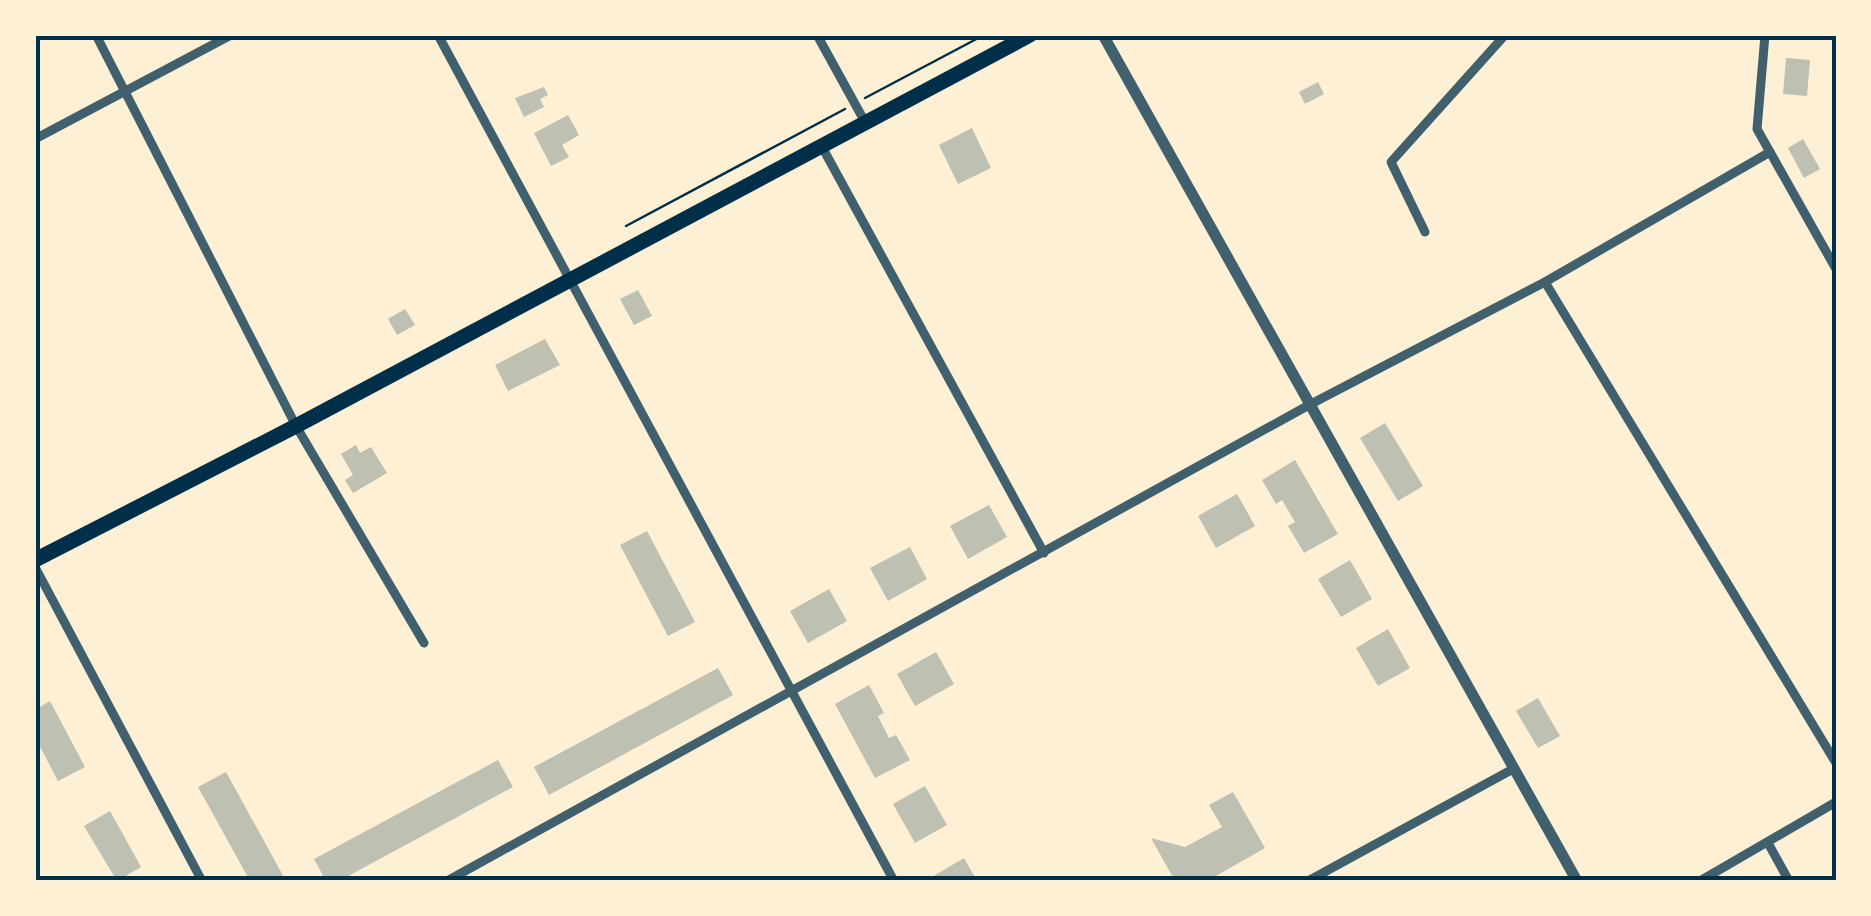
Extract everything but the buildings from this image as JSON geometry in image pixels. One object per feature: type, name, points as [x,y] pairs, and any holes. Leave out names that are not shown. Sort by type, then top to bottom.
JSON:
[{"type":"main road","points":[[35,563],[1030,35]]},
{"type":"street","points":[[96,35],[296,426],[424,643]]},
{"type":"street","points":[[35,139],[230,35]]},
{"type":"street","points":[[438,35],[567,281],[894,881]]},
{"type":"street","points":[[817,35],[865,122]]},
{"type":"street","points":[[1103,35],[1578,881]]},
{"type":"street","points":[[1425,232],[1391,162],[1505,35]]},
{"type":"street","points":[[1765,35],[1757,129],[1836,269]]},
{"type":"street","points":[[820,145],[1044,552]]},
{"type":"street","points":[[446,881],[1309,405],[1544,282],[1770,152]]},
{"type":"street","points":[[1544,282],[1836,763]]},
{"type":"street","points":[[35,563],[202,881]]},
{"type":"street","points":[[1308,881],[1513,769]]},
{"type":"street","points":[[1700,881],[1836,802]]},
{"type":"street","points":[[1768,843],[1789,881]]},
{"type":"path","points":[[626,226],[984,35]]}]
